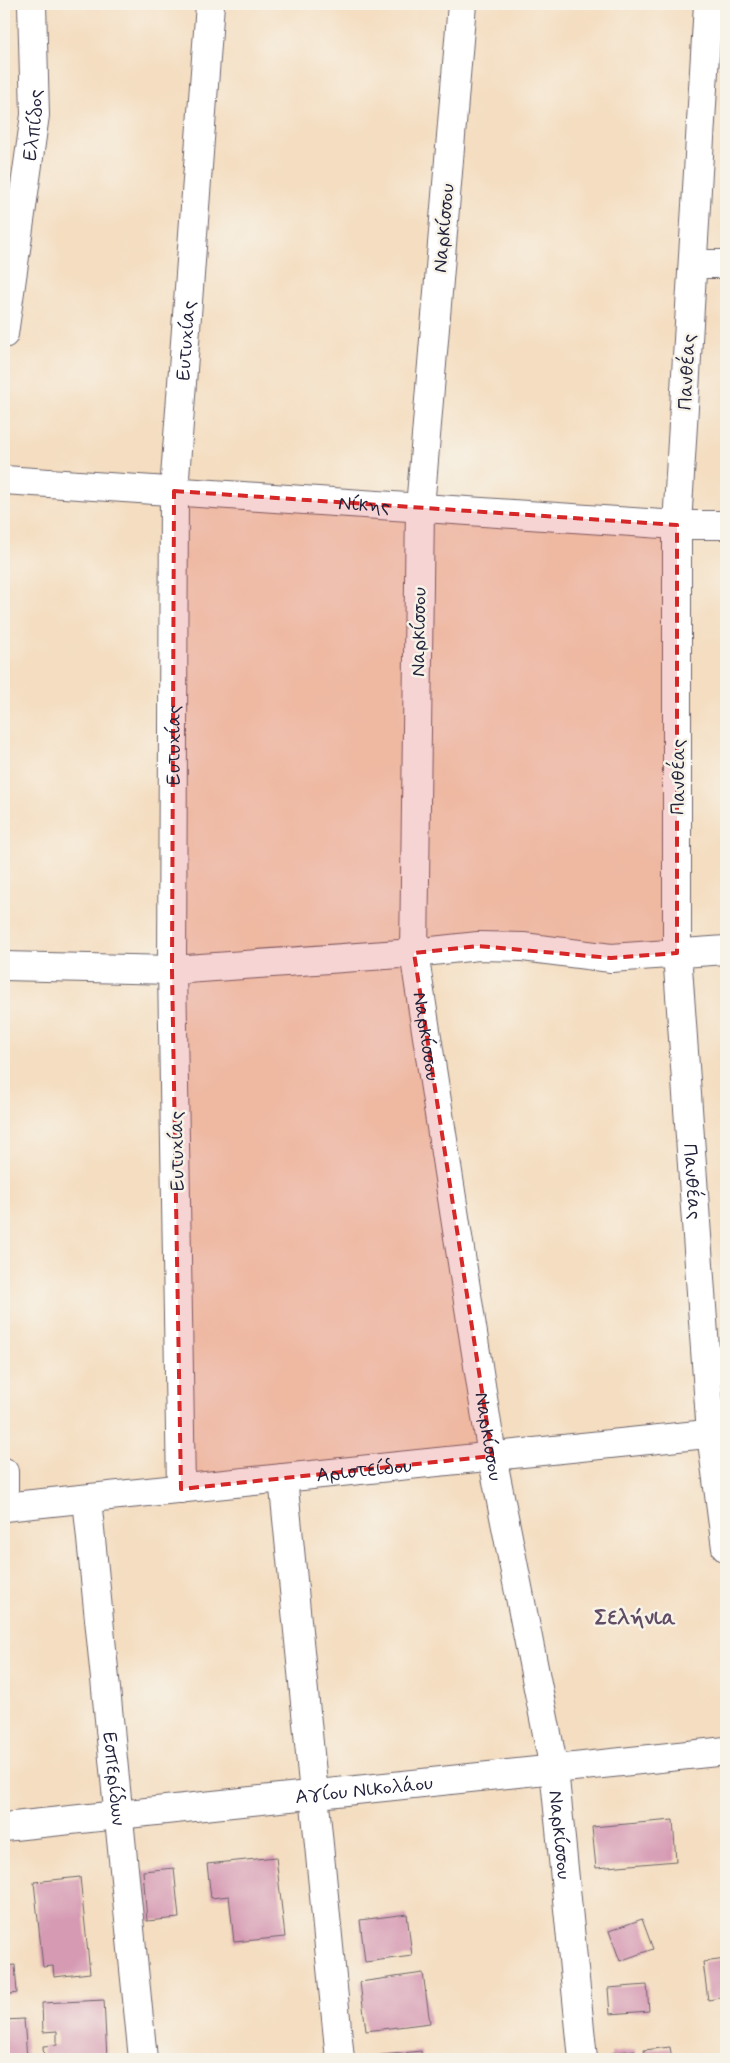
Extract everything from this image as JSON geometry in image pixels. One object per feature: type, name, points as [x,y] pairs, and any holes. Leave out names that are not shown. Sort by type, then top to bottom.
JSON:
[{"type":"street","name":"Ελπίδος","points":[[4,334],[35,114],[32,4]]},
{"type":"street","name":"Ευτυχίας","points":[[182,1489],[172,970],[174,491],[210,4]]},
{"type":"street","name":"Ναρκίσσου","points":[[462,4],[420,508],[414,953],[492,1456],[554,1769],[583,2059]]},
{"type":"street","name":"Πανθέας","points":[[708,4],[677,526],[677,953],[726,1548]]},
{"type":"street","points":[[693,264],[726,264]]},
{"type":"street","name":"Νίκης","points":[[4,480],[677,526],[726,525]]},
{"type":"street","points":[[4,966],[172,970],[414,953],[478,946],[523,947],[611,958],[726,950]]},
{"type":"street","name":"Αριστείδου","points":[[4,1507],[718,1433]]},
{"type":"street","points":[[4,1472],[4,1507]]},
{"type":"street","points":[[283,1478],[340,2059]]},
{"type":"street","name":"Εσπερίδων","points":[[87,1498],[143,2059]]},
{"type":"street","name":"Αγίου Νικολάου","points":[[4,1827],[726,1751]]},
{"type":"highlighted area","points":[[174,491],[677,525],[677,953],[611,958],[478,946],[414,953],[492,1456],[181,1489],[172,970]]},
{"type":"building","points":[[673,1820],[676,1861],[596,1868],[592,1827]]},
{"type":"building","points":[[276,1857],[285,1937],[234,1942],[229,1896],[211,1898],[207,1864]]},
{"type":"building","points":[[174,1868],[179,1918],[147,1921],[143,1871]]},
{"type":"building","points":[[80,1877],[90,1973],[54,1977],[53,1966],[43,1967],[34,1882]]},
{"type":"building","points":[[407,1914],[412,1956],[365,1962],[360,1920]]},
{"type":"building","points":[[642,1919],[653,1949],[620,1961],[609,1931]]},
{"type":"building","points":[[726,1959],[726,1997],[708,2000],[703,1962]]},
{"type":"building","points":[[15,1965],[17,1993],[4,1995],[4,1966]]},
{"type":"building","points":[[423,1973],[430,2023],[366,2031],[360,1982]]},
{"type":"building","points":[[647,1985],[649,2011],[610,2014],[608,1988]]},
{"type":"building","points":[[104,2000],[107,2059],[44,2059],[43,2046],[57,2045],[57,2031],[43,2032],[42,2003]]},
{"type":"building","points":[[24,2019],[27,2059],[4,2059],[4,2020]]},
{"type":"building","points":[[670,2047],[672,2059],[646,2059],[644,2050]]},
{"type":"building","points":[[635,2050],[636,2059],[611,2059],[611,2053]]},
{"type":"building","points":[[421,2051],[422,2059],[373,2059],[373,2056]]},
{"type":"district","name":"Σελήνια","points":[[635,1616]]}]
